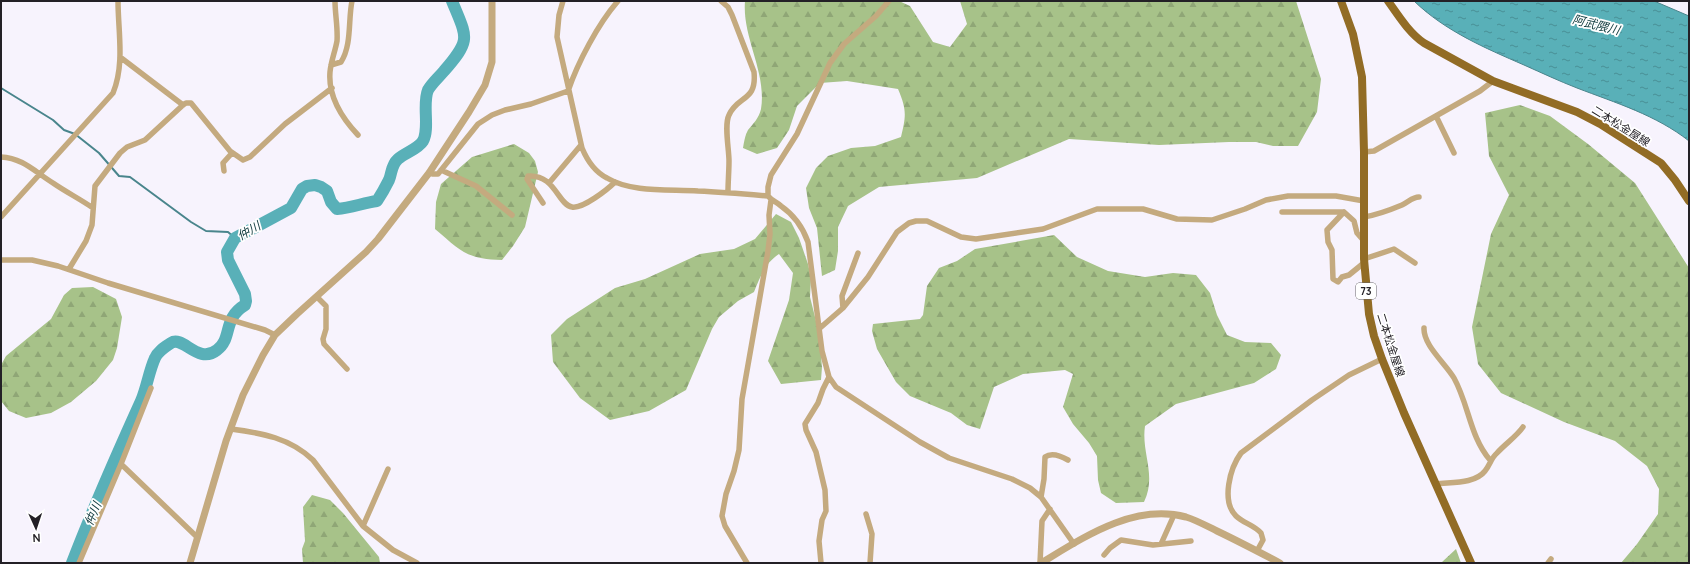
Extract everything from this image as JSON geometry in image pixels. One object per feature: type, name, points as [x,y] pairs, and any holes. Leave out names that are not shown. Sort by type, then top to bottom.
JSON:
[{"type":"main road","name":"二本松金屋線","points":[[1341,1],[1353,34],[1362,77],[1364,241],[1369,314],[1382,359],[1471,563]]},
{"type":"main road","name":"二本松金屋線","points":[[1388,1],[1417,38],[1467,68],[1493,80],[1577,112],[1600,124],[1661,163],[1689,201]]},
{"type":"street","points":[[1,217],[113,93],[118,79],[120,57],[118,1]]},
{"type":"street","points":[[335,1],[336,42],[330,74],[332,88],[339,111],[358,136]]},
{"type":"street","points":[[331,65],[341,62],[346,51],[349,14],[352,1]]},
{"type":"street","points":[[190,563],[231,429],[251,378],[263,355],[276,335],[297,314],[366,252],[378,238],[429,172],[469,112],[485,85],[492,62],[492,1]]},
{"type":"street","points":[[563,1],[559,15],[557,37],[581,145],[586,158],[594,168],[606,178],[632,187],[728,192],[770,198],[782,206],[796,219],[806,236],[810,249],[822,351],[832,383],[841,392],[920,442],[949,458],[1020,482],[1030,488],[1041,496],[1074,544]]},
{"type":"street","points":[[429,172],[436,175],[478,124],[492,115],[505,110],[538,102],[568,91],[575,72],[597,32],[618,1]]},
{"type":"street","points":[[721,1],[728,7],[732,15],[754,72],[755,80],[754,87],[750,94],[736,106],[728,117],[728,192]]},
{"type":"street","points":[[747,563],[725,526],[722,516],[726,494],[739,450],[742,399],[768,250],[770,234],[770,198],[768,187],[771,175],[797,134],[830,63],[847,40],[876,16],[889,1]]},
{"type":"street","points":[[120,57],[183,105]]},
{"type":"street","points":[[1364,152],[1374,151],[1480,91],[1493,80]]},
{"type":"street","points":[[69,269],[86,241],[92,226],[96,186],[120,153],[127,147],[145,140],[183,105],[186,103],[191,103],[232,153],[243,160],[250,157],[285,124],[332,88]]},
{"type":"street","points":[[1436,116],[1454,153]]},
{"type":"street","points":[[549,183],[581,145]]},
{"type":"street","points":[[224,171],[223,163],[232,153]]},
{"type":"street","points":[[1,157],[23,162],[93,208]]},
{"type":"street","points":[[441,170],[476,186],[512,215]]},
{"type":"street","points":[[543,203],[526,179],[528,176],[531,175],[549,183],[568,205],[574,207],[608,189],[615,182]]},
{"type":"street","points":[[820,328],[843,308],[868,277],[897,232],[909,223],[916,221],[927,221],[961,237],[976,238],[1043,229],[1097,209],[1143,209],[1177,219],[1212,220],[1245,210],[1266,200],[1288,196],[1336,196],[1364,201]]},
{"type":"street","points":[[1364,217],[1395,208],[1405,204],[1414,197],[1419,197]]},
{"type":"street","points":[[1282,212],[1344,212],[1354,221],[1357,233],[1364,241]]},
{"type":"street","points":[[1344,212],[1327,230],[1328,242],[1332,250],[1333,279],[1338,282],[1342,277],[1349,275],[1365,260],[1394,249],[1415,263]]},
{"type":"street","points":[[843,308],[842,296],[858,253]]},
{"type":"street","points":[[1,260],[32,260],[69,269],[108,283],[265,330],[276,335]]},
{"type":"street","points":[[317,297],[326,306],[326,329],[323,339],[324,344],[347,369]]},
{"type":"street","points":[[1424,328],[1424,333],[1427,340],[1451,372],[1460,389],[1481,450],[1490,460]]},
{"type":"street","points":[[1257,551],[1263,540],[1261,533],[1235,515],[1228,502],[1229,483],[1237,458],[1241,453],[1312,400],[1349,375],[1382,359]]},
{"type":"street","points":[[821,563],[819,540],[822,520],[826,511],[824,490],[816,452],[806,430],[805,424],[818,403],[829,377]]},
{"type":"street","points":[[79,563],[151,388]]},
{"type":"street","points":[[1436,484],[1469,480],[1479,476],[1486,470],[1490,460],[1498,451],[1517,436],[1523,427]]},
{"type":"street","points":[[231,429],[258,432],[281,439],[304,451],[313,460],[363,526],[393,550],[417,563]]},
{"type":"street","points":[[1041,496],[1044,480],[1045,457],[1050,454],[1058,455],[1068,460]]},
{"type":"street","points":[[121,464],[197,537]]},
{"type":"street","points":[[363,526],[388,469]]},
{"type":"street","points":[[1050,509],[1042,520],[1041,563],[1052,560],[1074,544],[1096,532],[1134,516],[1148,514],[1187,517],[1280,563]]},
{"type":"street","points":[[866,514],[872,534],[870,563]]},
{"type":"street","points":[[1161,544],[1174,515]]},
{"type":"street","points":[[1104,555],[1110,548],[1121,540],[1143,544],[1191,541]]},
{"type":"green space","points":[[745,1],[899,1],[910,6],[933,42],[950,47],[967,24],[960,1],[1296,1],[1321,79],[1317,112],[1298,146],[1273,146],[1256,142],[1159,145],[1069,139],[977,178],[879,187],[848,206],[838,227],[838,251],[835,270],[822,276],[817,228],[809,208],[806,188],[816,168],[828,156],[851,148],[875,146],[901,137],[905,118],[903,102],[898,89],[847,81],[820,83],[797,106],[789,130],[777,148],[757,154],[743,148],[747,132],[759,115],[762,95],[758,68],[747,28]]},
{"type":"green space","points":[[1520,105],[1550,116],[1588,144],[1635,183],[1689,268],[1689,563],[1621,563],[1637,544],[1658,514],[1659,489],[1647,466],[1615,441],[1564,422],[1501,393],[1478,364],[1472,327],[1491,234],[1509,195],[1489,156],[1485,113]]},
{"type":"green space","points":[[514,144],[529,153],[535,161],[538,172],[525,227],[502,260],[472,256],[458,248],[435,229],[436,202],[441,184],[472,157]]},
{"type":"green space","points":[[776,214],[791,222],[799,238],[808,264],[811,278],[810,297],[819,333],[822,367],[821,380],[781,384],[768,361],[789,300],[793,273],[779,254],[767,266],[754,292],[738,301],[719,317],[712,329],[686,390],[649,411],[610,420],[580,398],[553,362],[551,335],[567,319],[615,288],[645,279],[700,254],[734,249],[755,239]]},
{"type":"green space","points":[[1054,235],[1077,257],[1108,271],[1145,277],[1173,273],[1196,275],[1210,293],[1217,315],[1227,335],[1245,342],[1271,343],[1281,355],[1276,369],[1254,383],[1176,404],[1145,426],[1144,436],[1149,483],[1148,492],[1144,502],[1116,503],[1101,493],[1098,480],[1097,456],[1089,443],[1073,424],[1063,407],[1073,374],[1065,370],[1023,374],[994,387],[980,429],[967,425],[951,413],[910,396],[896,382],[877,349],[872,331],[873,324],[920,319],[923,315],[927,286],[939,268],[957,261],[975,249]]},
{"type":"green space","points":[[93,287],[116,299],[122,317],[117,348],[113,360],[96,381],[71,402],[51,413],[26,418],[9,411],[1,401],[1,365],[6,356],[51,319],[64,295],[72,288]]},
{"type":"green space","points":[[312,495],[330,500],[343,513],[379,557],[380,563],[303,563],[302,549],[305,541],[303,507]]},
{"type":"green space","points":[[1456,549],[1461,563],[1441,563],[1442,562]]},
{"type":"water","name":"阿武隈川","points":[[1414,1],[1654,1],[1689,16],[1689,141],[1663,124],[1649,117],[1564,83],[1466,38],[1426,12]]},
{"type":"waterway","name":"仲川","points":[[72,563],[105,481],[141,401],[156,356],[171,343],[176,342],[203,354],[210,354],[217,350],[225,340],[233,316],[245,305],[245,294],[228,260],[227,252],[235,238],[291,208],[302,189],[307,186],[315,185],[327,191],[331,202],[337,209],[377,201],[389,180],[396,161],[421,144],[426,130],[426,96],[428,90],[453,60],[463,45],[463,31],[452,1]]},
{"type":"waterway","points":[[1,88],[53,120],[64,130],[75,134],[99,153],[119,176],[130,177],[191,222],[206,231],[228,232],[235,238]]}]
